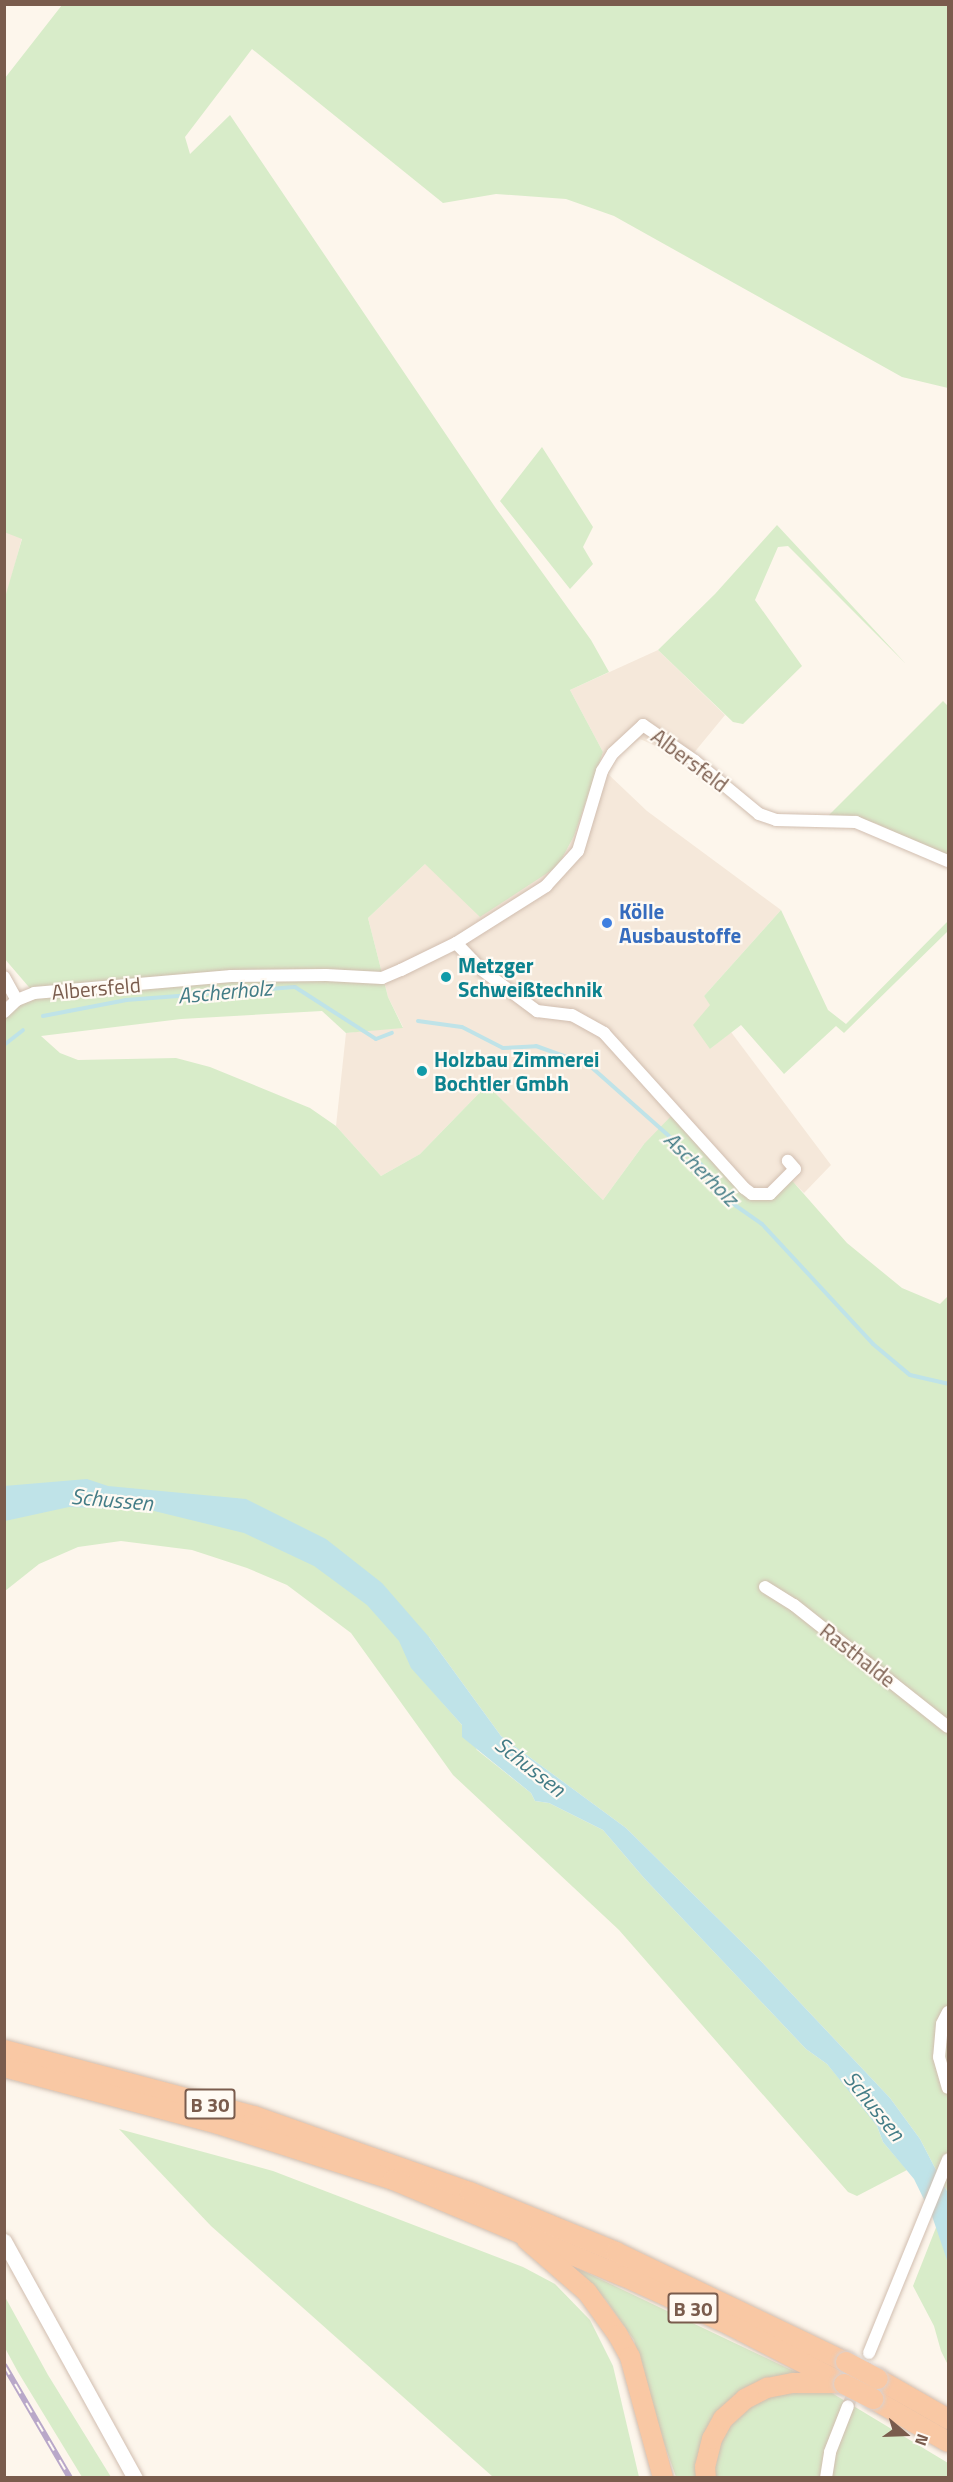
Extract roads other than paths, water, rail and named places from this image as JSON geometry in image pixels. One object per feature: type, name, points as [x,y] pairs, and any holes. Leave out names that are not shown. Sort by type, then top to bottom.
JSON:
[{"type":"highway","name":"B 30","points":[[4,2050],[254,2116],[411,2170],[520,2222],[540,2237],[730,2325],[873,2399],[948,2442]]},
{"type":"highway","name":"B 30","points":[[4,2067],[195,2117],[520,2222]]},
{"type":"highway","points":[[520,2222],[540,2237],[587,2292],[618,2335],[630,2357],[663,2478]]},
{"type":"highway","name":"B 30","points":[[540,2237],[729,2304],[846,2362],[948,2420]]},
{"type":"highway","points":[[706,2478],[705,2467],[712,2439],[723,2419],[745,2399],[767,2388],[793,2383],[844,2384]]},
{"type":"street","name":"Albersfeld","points":[[17,1000],[34,993],[231,976],[326,975],[382,978],[456,943],[546,886],[578,851],[603,771],[613,753],[643,725],[695,761],[759,814],[776,820],[856,822],[948,861]]},
{"type":"street","points":[[456,943],[482,970],[537,1011],[573,1015],[604,1033],[744,1188],[752,1194],[770,1194],[795,1169],[788,1161]]},
{"type":"street","points":[[4,976],[17,1000],[4,1012]]},
{"type":"street","name":"Rasthalde","points":[[765,1587],[794,1605],[948,1727]]},
{"type":"street","points":[[948,2012],[942,2024],[939,2057],[948,2088]]},
{"type":"street","points":[[869,2353],[948,2159]]},
{"type":"street","points":[[4,2241],[135,2478]]},
{"type":"street","points":[[826,2478],[830,2452],[848,2406]]},
{"type":"water","name":"Schussen","points":[[87,1479],[108,1486],[246,1499],[326,1539],[382,1583],[429,1637],[501,1736],[626,1828],[758,1958],[890,2098],[920,2139],[948,2193],[948,2263],[932,2216],[914,2179],[883,2142],[877,2126],[827,2064],[806,2049],[644,1878],[603,1830],[549,1803],[535,1801],[531,1793],[462,1737],[462,1725],[411,1668],[399,1641],[367,1605],[314,1566],[244,1533],[150,1510],[69,1507],[5,1521],[4,1486]]},
{"type":"waterway","name":"Ascherholz","points":[[43,1016],[126,1000],[295,987],[376,1039],[392,1033]]},
{"type":"waterway","name":"Ascherholz","points":[[418,1021],[462,1027],[503,1048],[536,1046],[589,1065],[704,1167],[729,1201],[762,1224],[873,1344],[910,1375],[948,1384]]},
{"type":"waterway","name":"Ascherholz","points":[[4,1045],[23,1030]]},
{"type":"tunnel","points":[[848,2406],[869,2353]]},
{"type":"railway","points":[[4,2365],[70,2478]]},
{"type":"place","name":"Kölle Ausbaustoffe","points":[[607,923]]},
{"type":"place","name":"Metzger Schweißtechnik","points":[[446,977]]},
{"type":"place","name":"Holzbau Zimmerei Bochtler Gmbh","points":[[422,1071]]}]
